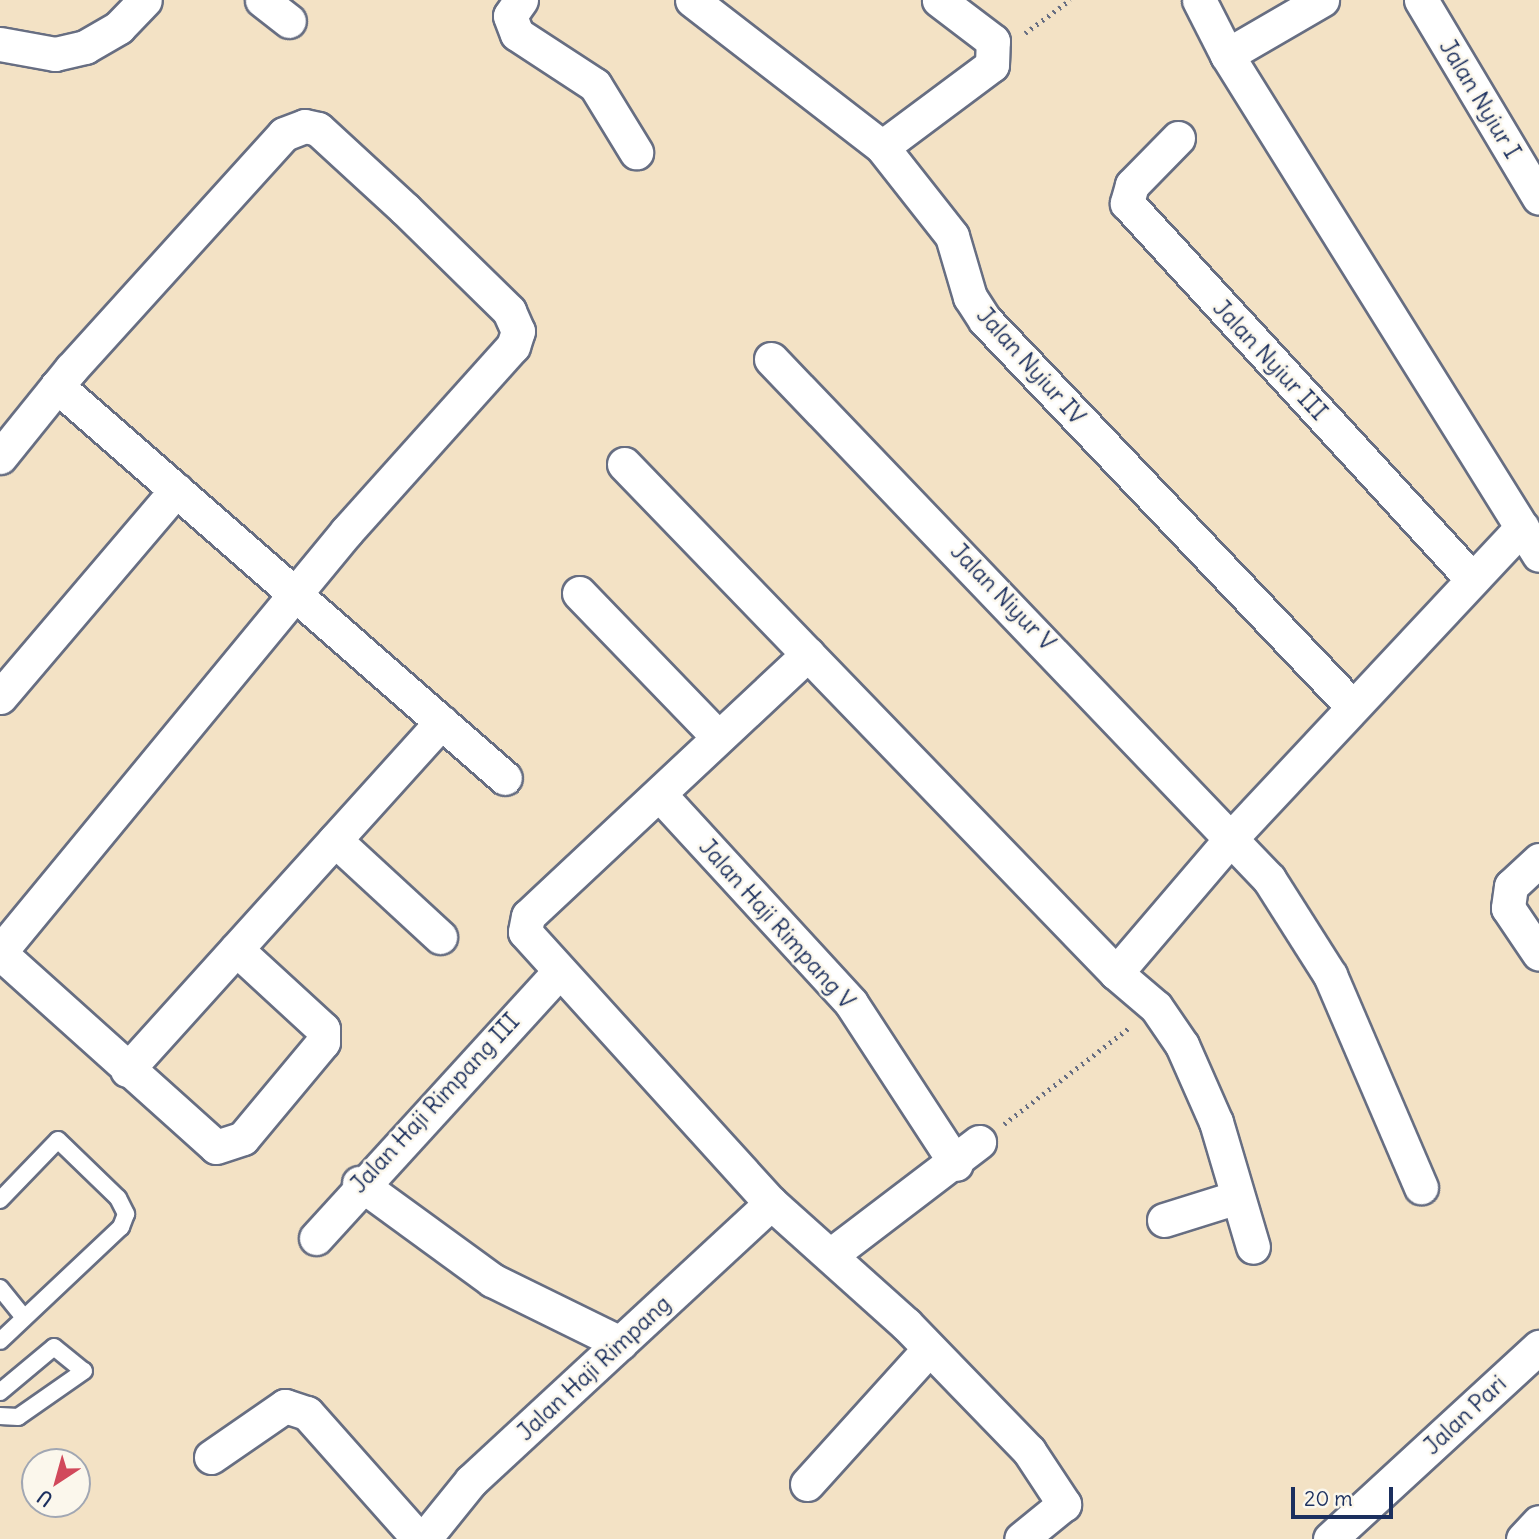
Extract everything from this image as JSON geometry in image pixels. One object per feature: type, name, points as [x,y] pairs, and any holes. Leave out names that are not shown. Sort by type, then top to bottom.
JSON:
[{"type":"street","points":[[0,44],[55,54],[85,47],[119,27],[145,0]]},
{"type":"street","points":[[262,0],[289,21]]},
{"type":"street","points":[[521,0],[510,16],[517,34],[595,85],[636,152]]},
{"type":"street","name":"Jalan Nyiur IV","points":[[692,0],[882,147],[952,236],[970,297],[985,320],[1352,706]]},
{"type":"street","points":[[882,147],[992,65],[993,41],[939,0]]},
{"type":"street","points":[[1199,0],[1227,55],[1539,555]]},
{"type":"street","points":[[1227,55],[1322,0]]},
{"type":"street","name":"Jalan Nyiur I","points":[[1421,0],[1539,198]]},
{"type":"street","points":[[0,457],[57,387],[284,134],[318,129],[509,311],[518,331],[513,346],[294,596],[0,953],[127,1070],[216,1147],[243,1138],[314,1056],[323,1029],[236,949]]},
{"type":"street","name":"Jalan Nyiur III","points":[[1178,138],[1132,185],[1127,204],[1472,579]]},
{"type":"street","name":"Jalan Niyur V","points":[[771,359],[1233,836],[1330,975],[1421,1187]]},
{"type":"street","points":[[57,387],[505,778]]},
{"type":"street","points":[[624,464],[1116,973],[1156,1007],[1182,1045],[1238,1197],[1253,1247]]},
{"type":"street","points":[[0,697],[176,490]]},
{"type":"street","points":[[1116,973],[1233,836],[1522,527]]},
{"type":"street","points":[[579,593],[717,736]]},
{"type":"street","points":[[808,654],[717,736],[660,794],[528,916],[525,932],[771,1203],[832,1255],[1029,1451],[1064,1504],[1021,1539]]},
{"type":"street","points":[[127,1070],[441,722]]},
{"type":"street","name":"Jalan Haji Rimpang V","points":[[660,794],[851,1003],[968,1153]]},
{"type":"street","points":[[335,840],[440,937]]},
{"type":"street","points":[[1539,860],[1511,886],[1508,908],[1539,954]]},
{"type":"street","name":"Jalan Haji Rimpang III","points":[[316,1238],[359,1183],[559,972]]},
{"type":"street","points":[[832,1255],[968,1153]]},
{"type":"street","points":[[359,1183],[492,1280],[620,1343]]},
{"type":"street","points":[[1164,1220],[1238,1197]]},
{"type":"street","name":"Jalan Haji Rimpang","points":[[424,1539],[471,1480],[771,1203]]},
{"type":"street","name":"Jalan Pari","points":[[1330,1539],[1539,1347]]},
{"type":"street","points":[[807,1485],[928,1350]]},
{"type":"street","points":[[211,1457],[285,1406],[307,1413],[419,1539]]},
{"type":"lane","points":[[0,1200],[58,1140],[118,1198],[126,1214],[121,1227],[0,1341]]},
{"type":"lane","points":[[0,1288],[24,1318]]},
{"type":"lane","points":[[0,1392],[54,1347],[83,1368],[83,1375],[18,1417],[0,1416]]},
{"type":"path","points":[[992,65],[1070,0]]},
{"type":"path","points":[[968,1153],[1156,1007]]}]
